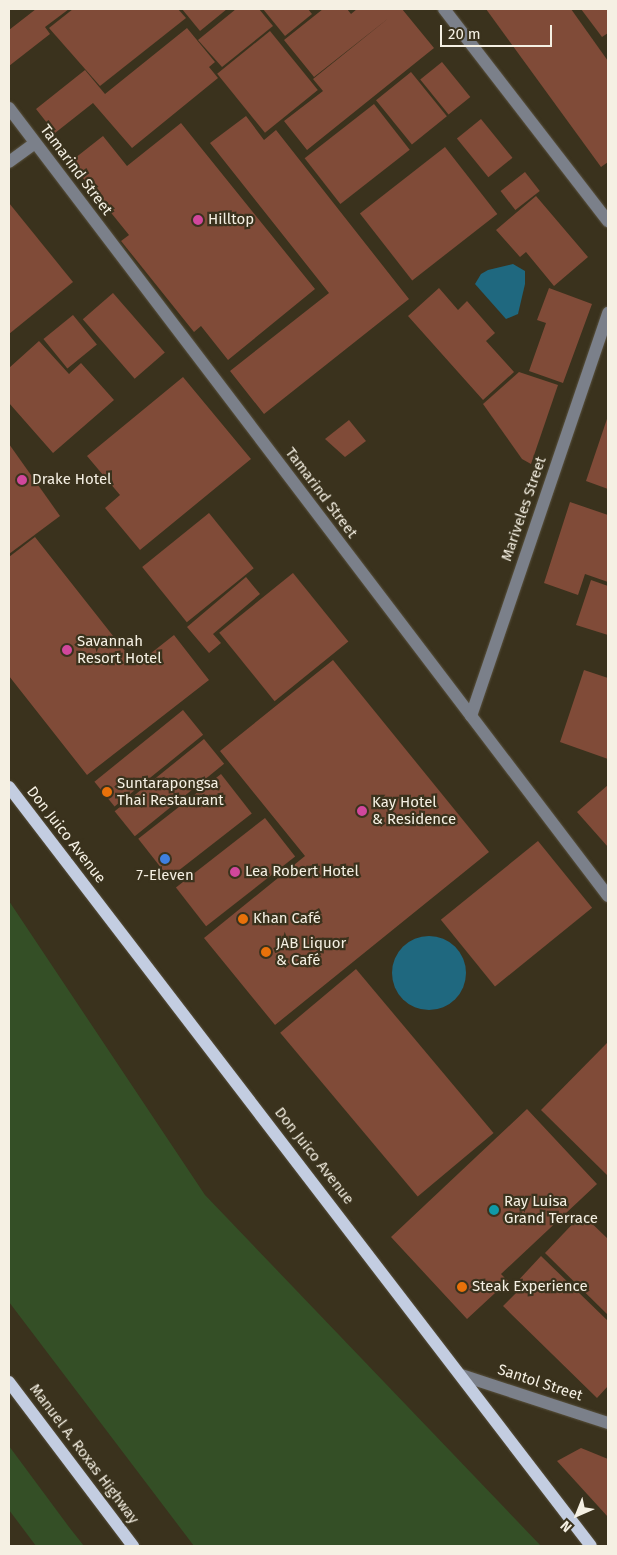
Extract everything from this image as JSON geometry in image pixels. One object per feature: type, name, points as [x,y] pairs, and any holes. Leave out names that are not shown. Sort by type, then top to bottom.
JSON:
[{"type":"main road","name":"Don Juico Avenue","points":[[9,787],[591,1546]]},
{"type":"main road","name":"Manuel A. Roxas Highway","points":[[9,1382],[133,1546]]},
{"type":"street","points":[[444,9],[608,221]]},
{"type":"street","name":"Tamarind Street","points":[[9,108],[608,896]]},
{"type":"street","points":[[9,162],[35,143]]},
{"type":"street","name":"Mariveles Street","points":[[471,716],[608,313]]},
{"type":"street","name":"Santol Street","points":[[461,1375],[608,1423]]},
{"type":"green space","points":[[9,901],[205,1195],[541,1546],[194,1546],[9,1302]]},
{"type":"green space","points":[[9,1446],[84,1546],[36,1546],[9,1510]]},
{"type":"water","points":[[513,264],[525,271],[525,284],[518,314],[506,319],[475,284],[481,274],[488,270]]},
{"type":"water","points":[[422,936],[436,936],[450,942],[460,952],[466,966],[466,980],[460,994],[450,1004],[436,1010],[422,1010],[408,1004],[398,994],[392,980],[392,966],[398,952],[408,942]]},
{"type":"building","points":[[36,9],[69,9],[45,27],[50,34],[9,66],[9,30]]},
{"type":"building","points":[[73,9],[178,9],[186,18],[100,86],[49,28]]},
{"type":"building","points":[[182,9],[227,9],[200,31]]},
{"type":"building","points":[[236,9],[259,9],[273,26],[222,67],[198,40]]},
{"type":"building","points":[[263,9],[308,9],[312,14],[285,36]]},
{"type":"building","points":[[323,9],[347,9],[351,14],[357,9],[402,9],[434,48],[307,150],[284,121],[323,91],[313,79],[390,17],[314,77],[284,40]]},
{"type":"building","points":[[486,9],[571,9],[608,61],[608,162],[601,167]]},
{"type":"building","points":[[581,9],[608,9],[608,33],[602,37]]},
{"type":"building","points":[[187,28],[215,62],[209,67],[218,78],[132,148],[93,103],[55,133],[36,109],[85,70],[105,94]]},
{"type":"building","points":[[270,31],[318,90],[265,133],[217,74]]},
{"type":"building","points":[[442,62],[470,97],[449,115],[420,80]]},
{"type":"building","points":[[411,72],[447,116],[412,145],[376,100]]},
{"type":"building","points":[[374,104],[410,150],[340,204],[305,158]]},
{"type":"building","points":[[246,116],[264,140],[276,130],[409,299],[264,414],[230,371],[329,293],[210,143]]},
{"type":"building","points":[[481,119],[512,158],[488,177],[457,139]]},
{"type":"building","points":[[181,123],[315,289],[228,360],[201,326],[194,332],[121,241],[129,235],[70,162],[103,136],[127,166]]},
{"type":"building","points":[[445,147],[497,214],[412,280],[360,213]]},
{"type":"building","points":[[525,172],[540,191],[515,210],[501,191]]},
{"type":"building","points":[[536,196],[588,257],[554,286],[526,252],[520,257],[496,230]]},
{"type":"building","points":[[9,203],[73,282],[9,334]]},
{"type":"building","points":[[439,288],[458,310],[467,301],[495,333],[486,341],[514,372],[483,400],[408,316]]},
{"type":"building","points":[[549,288],[592,304],[563,383],[529,371],[546,323],[537,320]]},
{"type":"building","points":[[113,293],[165,353],[135,379],[83,319]]},
{"type":"building","points":[[73,315],[97,345],[67,368],[43,339]]},
{"type":"building","points":[[39,341],[69,374],[81,363],[114,400],[53,453],[9,403],[9,368]]},
{"type":"building","points":[[519,372],[558,385],[531,464],[522,459],[483,404]]},
{"type":"building","points":[[183,377],[251,459],[140,550],[105,508],[120,495],[87,456]]},
{"type":"building","points":[[608,416],[608,489],[586,481]]},
{"type":"building","points":[[349,420],[366,441],[345,457],[325,439]]},
{"type":"building","name":"Drake Hotel","points":[[9,444],[60,516],[9,554]]},
{"type":"building","points":[[570,502],[608,515],[608,582],[585,574],[578,595],[544,583]]},
{"type":"building","points":[[209,513],[254,568],[187,622],[142,567]]},
{"type":"building","name":"Savannah Resort Hotel","points":[[35,537],[136,665],[174,635],[209,680],[87,775],[9,676],[9,557]]},
{"type":"building","points":[[293,573],[348,641],[275,701],[219,633]]},
{"type":"building","points":[[246,577],[260,594],[213,634],[221,643],[209,653],[187,627]]},
{"type":"building","points":[[591,580],[608,586],[608,635],[576,625]]},
{"type":"building","name":"Kay Hotel & Residence","points":[[333,660],[489,852],[275,1025],[204,938],[305,856],[220,751]]},
{"type":"building","points":[[584,670],[608,678],[608,759],[560,742]]},
{"type":"building","points":[[183,710],[203,735],[115,807],[94,782]]},
{"type":"building","points":[[204,739],[224,764],[135,836],[115,811]]},
{"type":"building","points":[[221,774],[252,813],[169,878],[138,839]]},
{"type":"building","points":[[608,785],[608,847],[577,812]]},
{"type":"building","name":"Lea Robert Hotel","points":[[265,818],[295,857],[206,926],[176,888]]},
{"type":"building","points":[[538,841],[592,908],[495,986],[441,920]]},
{"type":"building","points":[[356,969],[494,1133],[418,1197],[280,1033]]},
{"type":"building","points":[[608,1042],[608,1176],[541,1110]]},
{"type":"building","name":"Ray Luisa Grand Terrace","points":[[527,1109],[597,1184],[501,1274],[508,1281],[467,1319],[391,1237]]},
{"type":"building","points":[[582,1214],[608,1239],[608,1315],[545,1253]]},
{"type":"building","points":[[541,1256],[608,1321],[608,1386],[597,1398],[503,1306],[520,1289],[515,1284]]},
{"type":"building","points":[[581,1448],[608,1459],[608,1517],[557,1461]]},
{"type":"place","name":"Hilltop","points":[[198,220]]},
{"type":"place","name":"Drake Hotel","points":[[22,480]]},
{"type":"place","name":"Savannah Resort Hotel","points":[[67,650]]},
{"type":"place","name":"Suntarapongsa Thai Restaurant","points":[[107,792]]},
{"type":"place","name":"Kay Hotel & Residence","points":[[362,811]]},
{"type":"place","name":"7-Eleven","points":[[165,859]]},
{"type":"place","name":"Lea Robert Hotel","points":[[235,872]]},
{"type":"place","name":"Khan Café","points":[[243,919]]},
{"type":"place","name":"JAB Liquor & Café","points":[[266,952]]},
{"type":"place","name":"Ray Luisa Grand Terrace","points":[[494,1210]]},
{"type":"place","name":"Steak Experience","points":[[462,1287]]}]
